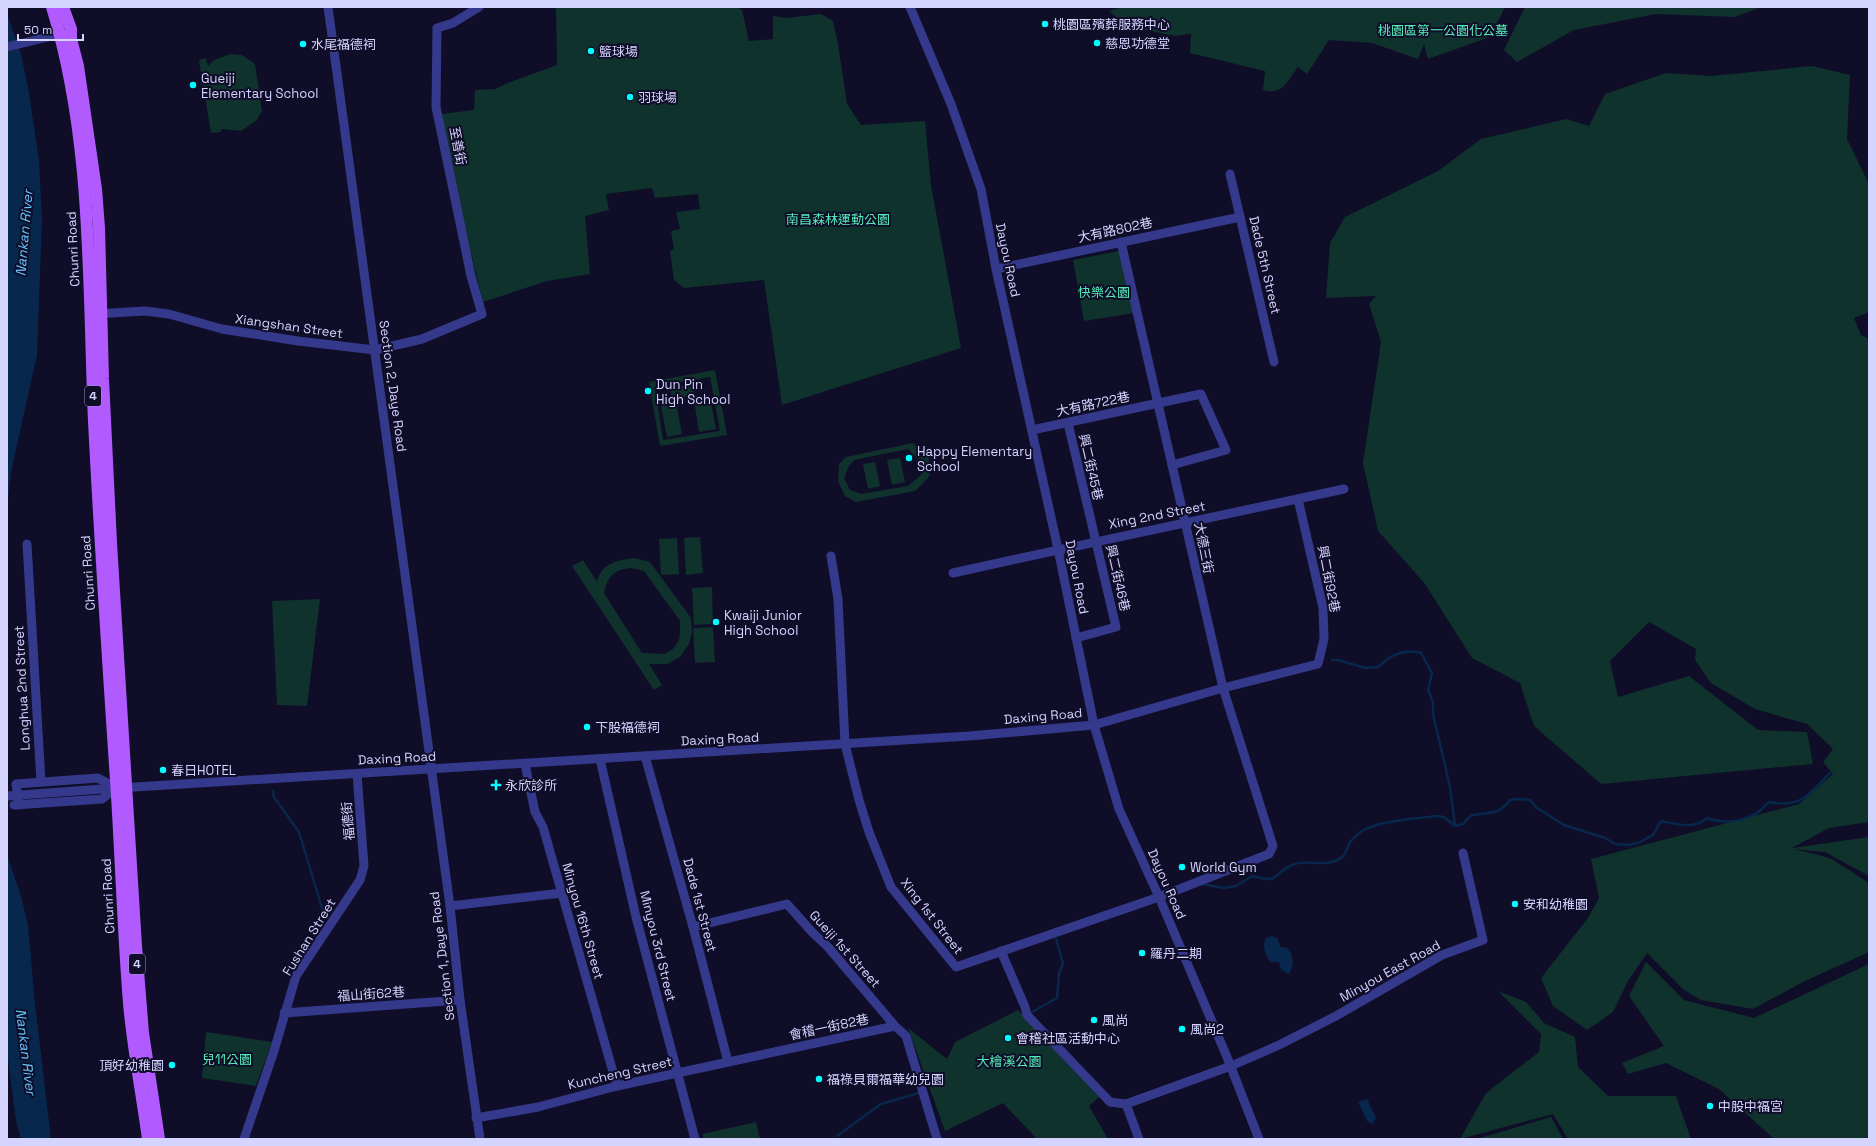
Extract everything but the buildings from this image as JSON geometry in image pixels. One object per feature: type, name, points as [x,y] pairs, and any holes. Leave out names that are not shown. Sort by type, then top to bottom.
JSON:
[{"type":"main road","name":"Chunri Road","points":[[52,7],[65,31]]},
{"type":"main road","name":"Chunri Road","points":[[63,7],[68,68],[78,133],[96,314],[100,543],[140,1005],[159,1139]]},
{"type":"main road","name":"Chunri Road","points":[[122,788],[130,1005],[148,1139]]},
{"type":"street","name":"Section 2, Daye Road","points":[[328,7],[431,769]]},
{"type":"street","name":"至善街","points":[[479,7],[453,23],[437,28],[435,63],[436,107],[471,276],[482,314]]},
{"type":"street","name":"Dayou Road","points":[[910,7],[951,104],[981,189],[996,269],[1058,549],[1094,725],[1119,809],[1159,897],[1231,1066],[1259,1139]]},
{"type":"street","points":[[7,47],[37,40],[65,31]]},
{"type":"street","name":"Dade 5th Street","points":[[1230,174],[1274,362]]},
{"type":"street","name":"大有路802巷","points":[[996,269],[1240,217]]},
{"type":"street","name":"大德三街","points":[[1121,242],[1159,403],[1200,593],[1223,688],[1273,846],[1269,854]]},
{"type":"street","name":"Xiangshan Street","points":[[96,314],[145,311],[169,314],[222,329],[298,341],[375,350],[422,339],[482,314]]},
{"type":"street","name":"大有路722巷","points":[[1032,430],[1201,394],[1226,450],[1172,466]]},
{"type":"street","name":"興二街45巷","points":[[1068,423],[1096,540]]},
{"type":"street","name":"Xing 2nd Street","points":[[953,573],[1096,540],[1186,524],[1344,489]]},
{"type":"street","name":"興二街92巷","points":[[1298,499],[1323,608],[1324,639],[1318,664]]},
{"type":"street","name":"興二街46巷","points":[[1076,638],[1116,627],[1096,540]]},
{"type":"street","name":"Longhua 2nd Street","points":[[27,544],[41,782]]},
{"type":"street","name":"Xing 1st Street","points":[[831,556],[838,599],[840,676],[845,744],[861,806],[891,887],[956,967],[1159,897],[1269,854]]},
{"type":"street","name":"Daxing Road","points":[[7,796],[969,736],[1094,725],[1223,688],[1318,664]]},
{"type":"street","name":"Dade 1st Street","points":[[645,756],[693,927],[728,1062]]},
{"type":"street","name":"Minyou 3rd Street","points":[[600,759],[636,917],[676,1073],[695,1139]]},
{"type":"street","name":"Minyou 16th Street","points":[[526,764],[535,812],[543,827],[617,1086]]},
{"type":"street","name":"Section 1, Daye Road","points":[[431,769],[450,906],[460,1000],[480,1139]]},
{"type":"street","name":"福德街","points":[[357,774],[364,866]]},
{"type":"street","points":[[98,778],[122,788],[102,799],[16,805],[16,784],[98,778]]},
{"type":"street","name":"Minyou East Road","points":[[1231,1066],[1279,1045],[1336,1016],[1442,955],[1483,940],[1463,853]]},
{"type":"street","name":"Fushan Street","points":[[244,1139],[274,1052],[284,1013],[296,976],[360,880],[364,866]]},
{"type":"street","points":[[450,906],[562,893]]},
{"type":"street","name":"Gueiji 1st Street","points":[[693,927],[787,904],[812,932],[828,947],[895,1026],[906,1036],[937,1139]]},
{"type":"street","points":[[1001,951],[1027,1015],[1110,1102],[1126,1104],[1231,1066]]},
{"type":"street","name":"福山街62巷","points":[[284,1013],[460,1000]]},
{"type":"street","name":"會稽一街82巷","points":[[770,1053],[895,1026]]},
{"type":"street","name":"Kuncheng Street","points":[[476,1118],[538,1107],[617,1086],[770,1053]]},
{"type":"street","points":[[142,1100],[142,1139]]},
{"type":"street","points":[[1126,1104],[1139,1139]]},
{"type":"green space","name":"南昌森林運動公園","points":[[556,7],[737,7],[742,10],[749,41],[773,39],[773,16],[786,18],[821,14],[833,21],[847,104],[861,125],[925,121],[931,185],[961,348],[782,405],[764,280],[684,288],[674,280],[670,251],[674,249],[671,231],[680,229],[676,212],[700,209],[698,194],[655,198],[652,188],[606,194],[609,210],[585,216],[590,274],[547,281],[483,302],[462,217],[441,114],[474,110],[475,90],[495,89],[557,65]]},
{"type":"green space","name":"桃園區第一公園化公墓","points":[[1124,7],[1505,7],[1490,37],[1428,59],[1424,44],[1418,59],[1372,43],[1329,40],[1307,74],[1298,67],[1284,86],[1275,91],[1270,91],[1263,90],[1265,71],[1190,53],[1191,34],[1175,36],[1126,26],[1109,11]]},
{"type":"green space","points":[[1525,7],[1761,7],[1735,17],[1656,14],[1574,30],[1517,62],[1504,50]]},
{"type":"green space","points":[[230,54],[242,55],[255,64],[262,111],[257,120],[241,131],[221,129],[221,132],[211,133],[199,60],[206,58],[208,66],[214,60]]},
{"type":"green space","points":[[1812,66],[1850,75],[1847,139],[1869,184],[1869,312],[1854,318],[1861,335],[1869,339],[1869,822],[1829,828],[1792,848],[1869,837],[1869,876],[1825,852],[1794,849],[1830,858],[1869,883],[1869,952],[1805,981],[1753,1009],[1701,1000],[1684,990],[1647,953],[1628,981],[1613,1012],[1587,1030],[1553,1006],[1541,978],[1588,918],[1599,898],[1591,859],[1799,804],[1833,774],[1823,762],[1833,749],[1807,724],[1755,709],[1711,683],[1695,660],[1696,649],[1649,622],[1610,661],[1618,697],[1689,676],[1758,730],[1807,732],[1813,764],[1601,784],[1534,726],[1520,683],[1472,658],[1425,584],[1378,531],[1363,463],[1381,342],[1369,304],[1376,296],[1326,298],[1330,243],[1345,217],[1438,171],[1481,139],[1566,119],[1589,126],[1605,94],[1666,73],[1711,76]]},
{"type":"green space","name":"快樂公園","points":[[1119,251],[1134,313],[1084,321],[1073,260]]},
{"type":"green space","points":[[715,370],[727,435],[660,446],[649,382]],"holes":[[[710,377],[720,431],[663,440],[655,387]]]},
{"type":"green space","points":[[693,384],[695,395],[672,399],[670,388]]},
{"type":"green space","points":[[710,397],[716,429],[699,432],[694,400]]},
{"type":"green space","points":[[676,403],[682,434],[667,437],[661,406]]},
{"type":"green space","points":[[913,443],[928,457],[932,469],[928,478],[915,491],[856,502],[845,496],[838,481],[839,464],[846,457]],"holes":[[[908,449],[919,460],[923,467],[921,475],[908,486],[861,494],[850,490],[844,478],[849,466],[854,460]]]},
{"type":"green space","points":[[900,458],[905,482],[892,485],[887,460]]},
{"type":"green space","points":[[875,462],[880,486],[868,489],[863,464]]},
{"type":"green space","points":[[700,537],[703,573],[686,575],[684,538]]},
{"type":"green space","points":[[677,538],[679,574],[661,575],[659,539]]},
{"type":"green space","points":[[634,558],[650,562],[691,618],[692,632],[689,644],[680,657],[667,664],[649,664],[662,685],[654,690],[572,566],[583,560],[597,582],[602,571],[606,567],[616,562]],"holes":[[[631,568],[644,571],[680,621],[679,640],[673,649],[664,654],[642,653],[604,593],[607,582],[616,572]]]},
{"type":"green space","points":[[712,587],[713,624],[694,625],[692,588]]},
{"type":"green space","points":[[320,599],[307,706],[277,705],[272,601]]},
{"type":"green space","points":[[713,627],[715,662],[695,663],[693,628]]},
{"type":"green space","points":[[1646,962],[1684,1000],[1754,1018],[1869,964],[1869,1139],[1774,1139],[1719,1089],[1666,1063],[1628,1074],[1622,1063],[1664,1046],[1629,996]]},
{"type":"green space","points":[[1498,991],[1526,1002],[1544,1023],[1575,1037],[1578,1067],[1608,1096],[1676,1096],[1691,1139],[1568,1139],[1553,1114],[1460,1139],[1486,1093],[1539,1052],[1541,1034]]},
{"type":"green space","name":"大檜溪公園","points":[[1018,1010],[1099,1097],[1089,1106],[1108,1139],[1037,1139],[1003,1103],[945,1131],[908,1028],[947,1059],[955,1042]]},
{"type":"green space","name":"兒11公園","points":[[206,1032],[272,1042],[256,1086],[202,1078]]},
{"type":"green space","points":[[1551,1117],[1563,1139],[1480,1138]]},
{"type":"green space","points":[[756,1122],[760,1139],[704,1139],[702,1134]]},
{"type":"water","name":"Nankan River","points":[[7,14],[21,54],[29,93],[39,161],[42,220],[37,355],[11,472],[7,508]]},
{"type":"water","name":"Nankan River","points":[[7,855],[21,896],[28,925],[35,1004],[51,1139],[21,1139],[16,1121],[7,1051]]},
{"type":"water","points":[[1272,936],[1278,939],[1280,947],[1288,948],[1291,954],[1292,967],[1289,974],[1281,970],[1279,962],[1270,962],[1267,956],[1264,947],[1265,941],[1266,938]]},
{"type":"water","points":[[1367,1099],[1376,1118],[1372,1124],[1367,1121],[1358,1102]]},
{"type":"waterway","points":[[1332,660],[1338,660],[1365,668],[1378,667],[1387,659],[1403,652],[1409,651],[1421,653],[1432,673],[1428,690],[1433,702],[1433,714],[1450,787],[1455,826]]},
{"type":"waterway","points":[[1202,884],[1224,888],[1236,886],[1252,876],[1268,879],[1273,878],[1286,868],[1298,863],[1324,863],[1336,861],[1343,856],[1349,844],[1357,835],[1362,831],[1379,824],[1398,820],[1437,816],[1444,817],[1455,826],[1463,824],[1471,815],[1497,811],[1506,805],[1510,800],[1517,799],[1530,800],[1537,808],[1564,825],[1605,838],[1615,844],[1628,845],[1638,843],[1653,835],[1661,821],[1679,825],[1691,825],[1702,822],[1707,818],[1719,821],[1739,820],[1758,812],[1769,802],[1789,803],[1797,801],[1810,793],[1830,773]]},
{"type":"waterway","points":[[273,791],[274,797],[299,832],[325,918]]},
{"type":"waterway","points":[[1032,1012],[1057,998],[1059,974],[1063,963],[1056,939]]},
{"type":"waterway","points":[[837,1136],[881,1104],[919,1093]]},
{"type":"place","name":"桃園區殯葬服務中心","points":[[1045,24]]},
{"type":"place","name":"慈恩功德堂","points":[[1097,43]]},
{"type":"place","name":"水尾福德祠","points":[[303,44]]},
{"type":"place","name":"籃球場","points":[[591,51]]},
{"type":"place","name":"Gueiji Elementary School","points":[[193,85]]},
{"type":"place","name":"羽球場","points":[[630,97]]},
{"type":"place","name":"Dun Pin High School","points":[[648,391]]},
{"type":"place","name":"Happy Elementary School","points":[[909,458]]},
{"type":"place","name":"Kwaiji Junior High School","points":[[716,622]]},
{"type":"place","name":"下股福德祠","points":[[587,727]]},
{"type":"place","name":"春日HOTEL","points":[[163,770]]},
{"type":"place","name":"永欣診所","points":[[496,785]]},
{"type":"place","name":"World Gym","points":[[1182,867]]},
{"type":"place","name":"安和幼稚園","points":[[1515,904]]},
{"type":"place","name":"羅丹二期","points":[[1142,953]]},
{"type":"place","name":"風尚","points":[[1094,1020]]},
{"type":"place","name":"風尚2","points":[[1182,1029]]},
{"type":"place","name":"會稽社區活動中心","points":[[1008,1038]]},
{"type":"place","name":"頂好幼稚園","points":[[172,1065]]},
{"type":"place","name":"福祿貝爾福華幼兒園","points":[[819,1079]]},
{"type":"place","name":"中股中福宮","points":[[1710,1106]]}]
